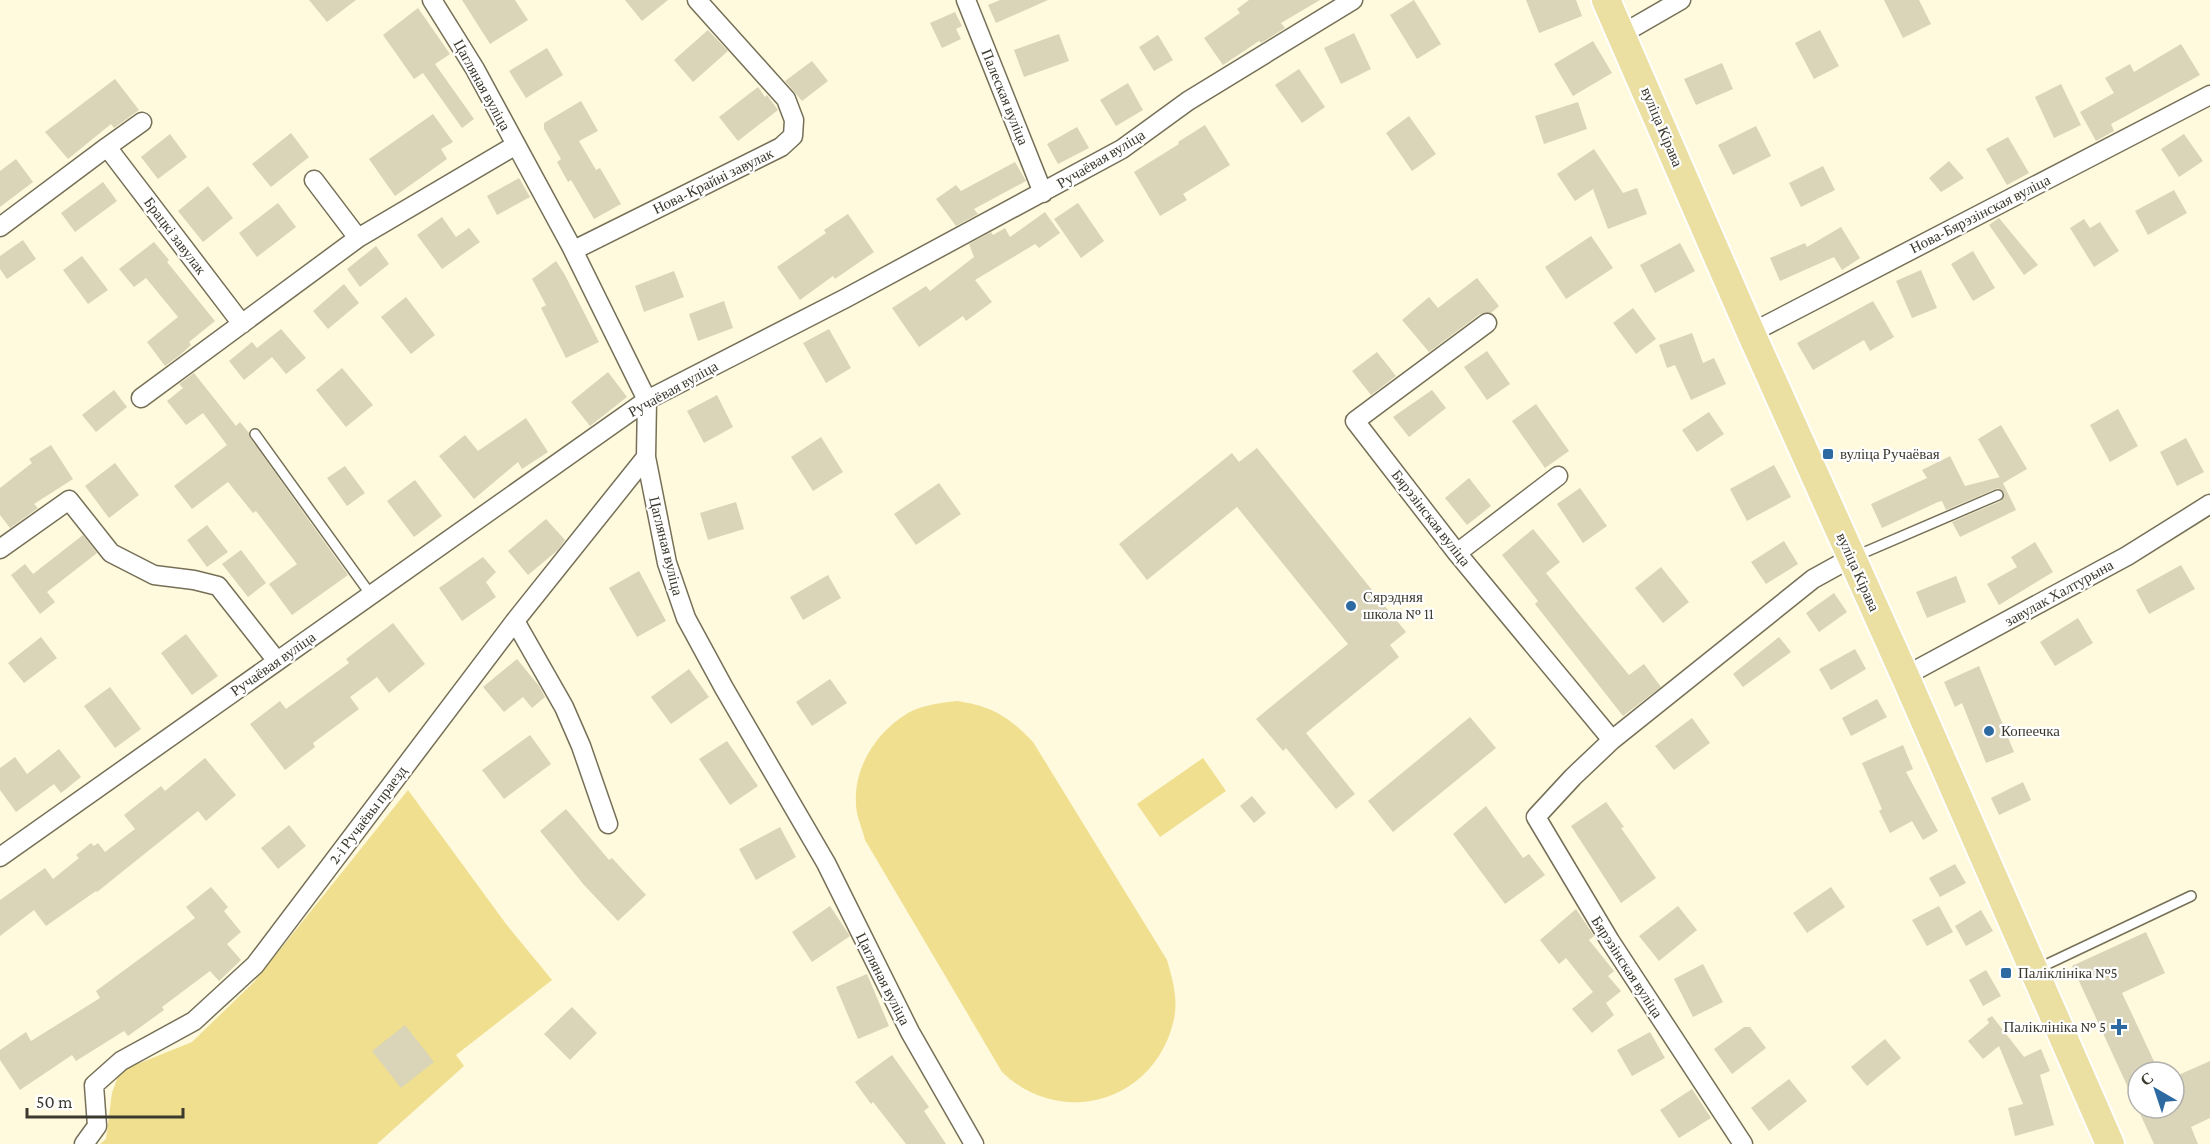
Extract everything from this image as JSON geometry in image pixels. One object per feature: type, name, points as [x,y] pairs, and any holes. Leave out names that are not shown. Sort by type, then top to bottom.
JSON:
[{"type":"main road","name":"вуліца Кірава","points":[[1606,0],[1750,333],[1905,676],[2110,1144]]},
{"type":"street","name":"Цагляная вуліца","points":[[432,0],[475,69],[574,250],[647,400],[646,457],[667,563],[686,618],[825,863],[910,1032],[974,1144]]},
{"type":"street","name":"Нова-Крайні завулак","points":[[574,250],[781,147],[794,136],[794,120],[786,99],[697,0]]},
{"type":"street","name":"Палеская вуліца","points":[[966,0],[1043,193]]},
{"type":"street","name":"Ручаёвая вуліца","points":[[0,857],[647,400],[826,308],[1122,149],[1188,101],[1331,5],[1353,0]]},
{"type":"street","points":[[1622,34],[1681,0]]},
{"type":"street","name":"Нова-Бярэзінская вуліца","points":[[1750,333],[2210,95]]},
{"type":"street","points":[[0,227],[142,122]]},
{"type":"street","points":[[141,398],[358,238],[516,145]]},
{"type":"street","name":"Брацкі завулак","points":[[107,147],[242,324]]},
{"type":"street","points":[[314,180],[358,238]]},
{"type":"street","name":"Бярэзінская вуліца","points":[[1487,323],[1355,421],[1457,553],[1612,740]]},
{"type":"street","name":"2-і Ручаёвы праезд","points":[[84,1144],[97,1126],[94,1085],[122,1060],[194,1021],[255,965],[515,621],[646,457]]},
{"type":"street","points":[[1457,553],[1558,476]]},
{"type":"street","points":[[0,549],[69,500],[111,553],[154,575],[194,580],[218,586],[277,662]]},
{"type":"street","name":"завулак Халтурына","points":[[1905,676],[2127,556],[2210,504]]},
{"type":"street","name":"Бярэзінская вуліца","points":[[1743,1144],[1610,941],[1536,817],[1612,740],[1813,579],[1851,558]]},
{"type":"street","points":[[515,621],[564,707],[581,746],[608,824]]},
{"type":"lane","points":[[255,435],[371,595]]},
{"type":"lane","points":[[1851,558],[1998,495]]},
{"type":"lane","points":[[2035,970],[2191,896]]},
{"type":"shaded area","points":[[957,701],[980,706],[999,714],[1008,719],[1033,742],[1167,960],[1173,984],[1175,1015],[1162,1050],[1146,1072],[1125,1088],[1102,1098],[1076,1102],[1050,1099],[1025,1089],[1002,1072],[865,840],[857,813],[857,783],[861,769],[875,743],[896,721],[913,710]]},
{"type":"shaded area","points":[[1203,758],[1226,791],[1160,837],[1137,804]]},
{"type":"shaded area","points":[[408,790],[506,924],[552,980],[456,1055],[464,1066],[377,1144],[100,1144],[106,1139],[112,1093],[120,1071],[192,1042],[254,982]]},
{"type":"building","points":[[309,0],[356,0],[327,22]]},
{"type":"building","points":[[462,0],[515,0],[528,20],[490,44]]},
{"type":"building","points":[[625,0],[668,0],[642,21]]},
{"type":"building","points":[[1000,0],[1048,0],[996,23],[988,5]]},
{"type":"building","points":[[1249,0],[1320,0],[1281,23],[1285,28],[1261,43],[1259,41],[1223,65],[1204,38],[1240,13],[1237,9]]},
{"type":"building","points":[[1414,0],[1441,44],[1417,59],[1390,15]]},
{"type":"building","points":[[1526,0],[1576,0],[1582,16],[1539,33]]},
{"type":"building","points":[[1884,0],[1919,0],[1931,24],[1903,38]]},
{"type":"building","points":[[418,8],[450,54],[435,64],[474,119],[462,128],[423,73],[414,79],[383,35]]},
{"type":"building","points":[[955,12],[962,26],[956,29],[961,39],[942,48],[930,23]]},
{"type":"building","points":[[708,30],[728,51],[693,82],[674,60]]},
{"type":"building","points":[[1820,30],[1839,66],[1814,79],[1795,43]]},
{"type":"building","points":[[1354,33],[1371,69],[1341,84],[1324,48]]},
{"type":"building","points":[[1059,34],[1069,61],[1024,77],[1014,50]]},
{"type":"building","points":[[1158,35],[1173,60],[1154,71],[1139,47]]},
{"type":"building","points":[[1593,41],[1612,73],[1573,96],[1554,64]]},
{"type":"building","points":[[2181,44],[2200,75],[2111,124],[2114,131],[2096,141],[2080,112],[2114,93],[2105,78],[2130,64],[2134,72]]},
{"type":"building","points":[[547,48],[563,75],[526,98],[509,71]]},
{"type":"building","points":[[812,61],[828,81],[802,101],[785,81]]},
{"type":"building","points":[[1722,63],[1733,89],[1696,105],[1684,79]]},
{"type":"building","points":[[1299,69],[1325,107],[1302,123],[1275,85]]},
{"type":"building","points":[[115,79],[139,110],[114,128],[111,124],[68,159],[45,132]]},
{"type":"building","points":[[1128,83],[1143,110],[1116,126],[1100,100]]},
{"type":"building","points":[[2061,84],[2081,125],[2054,138],[2035,97]]},
{"type":"building","points":[[758,87],[778,110],[738,141],[719,117]]},
{"type":"building","points":[[581,101],[598,131],[579,141],[596,170],[600,168],[621,204],[594,219],[571,180],[568,182],[557,162],[561,159],[544,129],[544,123]]},
{"type":"building","points":[[1578,102],[1587,129],[1544,144],[1535,116]]},
{"type":"building","points":[[433,114],[453,142],[441,149],[447,159],[395,196],[369,159]]},
{"type":"building","points":[[1409,116],[1436,154],[1412,171],[1386,133]]},
{"type":"building","points":[[1205,125],[1230,165],[1183,194],[1187,200],[1160,216],[1134,172]]},
{"type":"building","points":[[1756,126],[1771,156],[1733,175],[1718,145]]},
{"type":"building","points":[[1077,127],[1089,148],[1058,164],[1047,144]]},
{"type":"building","points":[[291,133],[309,157],[271,187],[252,164]]},
{"type":"building","points":[[170,134],[187,157],[158,179],[141,157]]},
{"type":"building","points":[[2184,134],[2203,161],[2179,177],[2161,149]]},
{"type":"building","points":[[2008,137],[2029,173],[2007,185],[1986,149]]},
{"type":"building","points":[[1594,149],[1623,193],[1637,188],[1647,214],[1608,229],[1593,189],[1575,201],[1557,174]]},
{"type":"building","points":[[16,159],[33,182],[0,207],[0,171]]},
{"type":"building","points":[[1949,161],[1964,178],[1941,192],[1929,178]]},
{"type":"building","points":[[1015,162],[1026,181],[974,209],[978,214],[956,226],[936,199],[956,185],[961,191]]},
{"type":"building","points":[[1823,166],[1835,190],[1801,207],[1789,183]]},
{"type":"building","points":[[519,178],[530,197],[497,215],[487,196]]},
{"type":"building","points":[[103,182],[117,201],[75,232],[61,213]]},
{"type":"building","points":[[208,186],[233,218],[203,242],[178,211]]},
{"type":"building","points":[[2174,190],[2187,213],[2148,235],[2135,211]]},
{"type":"building","points":[[278,203],[296,227],[257,257],[239,233]]},
{"type":"building","points":[[1078,203],[1104,241],[1081,258],[1054,219]]},
{"type":"building","points":[[1045,212],[1060,233],[1039,248],[1035,244],[975,280],[992,302],[966,321],[963,316],[919,347],[892,308],[926,286],[930,291],[974,257],[969,244],[991,232],[993,235],[1005,228],[1010,237]]},
{"type":"building","points":[[848,214],[874,252],[835,279],[833,276],[800,300],[777,267],[826,233],[824,230]]},
{"type":"building","points":[[442,217],[456,237],[469,228],[480,242],[442,269],[417,235]]},
{"type":"building","points":[[1999,218],[2038,265],[2024,275],[1989,225]]},
{"type":"building","points":[[2084,219],[2090,228],[2100,222],[2119,251],[2094,267],[2070,228]]},
{"type":"building","points":[[1841,227],[1860,258],[1842,270],[1834,257],[1780,281],[1770,258],[1805,243],[1807,247]]},
{"type":"building","points":[[1591,236],[1613,268],[1566,299],[1545,267]]},
{"type":"building","points":[[23,240],[36,259],[7,279],[0,269],[0,256]]},
{"type":"building","points":[[154,242],[169,260],[167,262],[215,321],[189,342],[191,345],[180,355],[165,366],[147,342],[178,317],[146,278],[134,287],[119,269]]},
{"type":"building","points":[[1680,243],[1695,271],[1655,293],[1640,265]]},
{"type":"building","points":[[376,246],[389,264],[360,287],[347,269]]},
{"type":"building","points":[[1973,251],[1995,288],[1973,301],[1951,264]]},
{"type":"building","points":[[82,256],[108,290],[88,304],[63,270]]},
{"type":"building","points":[[556,261],[599,342],[566,358],[541,308],[546,305],[532,279]]},
{"type":"building","points":[[1921,270],[1937,308],[1912,318],[1896,281]]},
{"type":"building","points":[[674,271],[684,297],[644,312],[635,286]]},
{"type":"building","points":[[1477,278],[1499,306],[1491,313],[1480,314],[1429,352],[1402,320],[1429,297],[1438,308]]},
{"type":"building","points":[[344,284],[359,303],[328,329],[313,311]]},
{"type":"building","points":[[406,297],[435,335],[411,354],[381,317]]},
{"type":"building","points":[[724,301],[733,328],[698,341],[689,314]]},
{"type":"building","points":[[1873,301],[1894,337],[1870,351],[1864,340],[1813,370],[1797,343]]},
{"type":"building","points":[[1633,308],[1656,339],[1636,354],[1613,323]]},
{"type":"building","points":[[281,329],[306,358],[286,374],[272,357],[244,380],[229,361],[252,342],[257,348]]},
{"type":"building","points":[[829,329],[851,368],[826,383],[803,343]]},
{"type":"building","points":[[1692,333],[1703,363],[1714,358],[1726,384],[1691,400],[1675,365],[1667,368],[1659,345]]},
{"type":"building","points":[[1487,351],[1510,384],[1487,400],[1464,367]]},
{"type":"building","points":[[1377,352],[1396,376],[1371,395],[1352,371]]},
{"type":"building","points":[[342,368],[373,405],[346,427],[316,390]]},
{"type":"building","points":[[608,372],[627,397],[590,426],[571,402]]},
{"type":"building","points":[[194,373],[236,426],[240,422],[249,433],[250,438],[348,575],[292,615],[269,584],[297,564],[256,511],[253,513],[228,482],[192,509],[174,486],[227,445],[203,413],[186,425],[167,401],[183,388],[179,384]]},
{"type":"building","points":[[114,390],[127,407],[96,432],[82,415]]},
{"type":"building","points":[[1432,390],[1446,408],[1409,437],[1393,417]]},
{"type":"building","points":[[717,395],[733,427],[704,443],[687,411]]},
{"type":"building","points":[[1536,404],[1569,451],[1545,468],[1512,421]]},
{"type":"building","points":[[2118,409],[2138,446],[2110,462],[2090,425]]},
{"type":"building","points":[[1709,412],[1724,434],[1697,452],[1682,430]]},
{"type":"building","points":[[526,418],[548,452],[522,469],[518,462],[474,499],[439,456],[465,435],[478,451]]},
{"type":"building","points":[[2001,425],[2027,469],[2003,483],[1978,439]]},
{"type":"building","points":[[821,437],[843,472],[813,491],[791,457]]},
{"type":"building","points":[[2186,438],[2204,472],[2177,486],[2160,452]]},
{"type":"building","points":[[51,445],[73,479],[34,504],[38,508],[10,528],[0,515],[0,488],[32,463],[29,459]]},
{"type":"building","name":"Сярэдняя школа № 11","points":[[1257,448],[1406,632],[1390,645],[1399,657],[1306,733],[1355,794],[1336,809],[1286,748],[1283,751],[1256,719],[1348,644],[1237,507],[1147,580],[1119,544],[1232,453],[1239,462]]},
{"type":"building","points":[[1950,456],[1965,486],[2000,477],[2016,510],[1960,537],[1952,522],[2001,501],[2004,493],[1998,488],[1946,510],[1942,501],[1938,502],[1882,528],[1871,504],[1927,478],[1922,470]]},
{"type":"building","points":[[115,463],[139,495],[109,518],[85,486]]},
{"type":"building","points":[[1774,465],[1791,497],[1747,521],[1730,489]]},
{"type":"building","points":[[345,466],[365,493],[347,506],[327,478]]},
{"type":"building","points":[[1469,478],[1491,506],[1467,525],[1445,498]]},
{"type":"building","points":[[415,480],[442,516],[414,537],[387,501]]},
{"type":"building","points":[[939,483],[961,514],[916,545],[894,514]]},
{"type":"building","points":[[1580,488],[1607,526],[1583,543],[1557,504]]},
{"type":"building","points":[[736,502],[744,529],[708,540],[700,513]]},
{"type":"building","points":[[546,519],[565,540],[558,550],[528,575],[508,551]]},
{"type":"building","points":[[207,525],[228,552],[207,567],[187,540]]},
{"type":"building","points":[[1533,529],[1560,562],[1546,573],[1578,613],[1629,675],[1644,664],[1661,687],[1623,716],[1535,604],[1538,601],[1502,555]]},
{"type":"building","points":[[83,535],[97,553],[47,592],[55,602],[40,614],[11,575],[25,564],[33,574]]},
{"type":"building","points":[[1784,541],[1798,564],[1766,584],[1751,562]]},
{"type":"building","points":[[2035,542],[2053,572],[1999,605],[1987,584],[2017,567],[2011,557]]},
{"type":"building","points":[[241,550],[266,583],[248,597],[222,564]]},
{"type":"building","points":[[483,557],[496,572],[486,582],[496,597],[462,621],[439,588]]},
{"type":"building","points":[[2181,565],[2195,589],[2149,614],[2136,590]]},
{"type":"building","points":[[1661,567],[1689,602],[1663,623],[1635,588]]},
{"type":"building","points":[[639,571],[666,621],[637,637],[609,588]]},
{"type":"building","points":[[828,575],[841,598],[803,620],[790,597]]},
{"type":"building","points":[[1956,576],[1966,602],[1927,618],[1916,592]]},
{"type":"building","points":[[1834,593],[1847,612],[1819,632],[1806,613]]},
{"type":"building","points":[[2078,618],[2093,643],[2055,666],[2040,642]]},
{"type":"building","points":[[393,623],[425,664],[389,693],[377,677],[350,697],[359,709],[313,743],[315,747],[285,770],[250,724],[280,701],[286,709],[349,663],[346,659]]},
{"type":"building","points":[[186,634],[218,676],[192,695],[161,653]]},
{"type":"building","points":[[41,637],[57,658],[24,683],[8,663]]},
{"type":"building","points":[[1779,637],[1791,652],[1743,687],[1733,674]]},
{"type":"building","points":[[1855,649],[1866,669],[1831,690],[1819,669]]},
{"type":"building","points":[[517,659],[545,697],[532,708],[523,697],[504,712],[483,687]]},
{"type":"building","points":[[1979,666],[2014,752],[1986,763],[1962,703],[1955,707],[1944,682]]},
{"type":"building","points":[[689,669],[709,697],[671,724],[651,697]]},
{"type":"building","points":[[830,679],[847,703],[812,726],[796,702]]},
{"type":"building","points":[[110,687],[141,729],[115,748],[84,706]]},
{"type":"building","points":[[1877,699],[1887,717],[1851,736],[1842,718]]},
{"type":"building","points":[[1470,717],[1496,748],[1393,832],[1368,801]]},
{"type":"building","points":[[1692,718],[1710,743],[1674,770],[1655,746]]},
{"type":"building","points":[[530,735],[551,764],[504,799],[482,770]]},
{"type":"building","points":[[727,741],[758,786],[730,805],[699,759]]},
{"type":"building","points":[[1903,745],[1913,769],[1906,772],[1938,831],[1923,840],[1912,821],[1890,833],[1879,811],[1882,809],[1862,763]]},
{"type":"building","points":[[59,749],[81,777],[61,793],[54,784],[16,812],[0,790],[0,768],[15,757],[27,774]]},
{"type":"building","points":[[205,758],[236,795],[206,821],[198,811],[97,892],[46,926],[34,910],[0,936],[0,900],[45,868],[53,879],[79,858],[76,855],[91,843],[94,846],[98,843],[105,852],[135,829],[124,815],[161,786],[165,791]]},
{"type":"building","points":[[2023,782],[2031,800],[1999,815],[1991,798]]},
{"type":"building","points":[[1252,796],[1266,813],[1254,823],[1240,806]]},
{"type":"building","points":[[1606,802],[1656,878],[1621,903],[1571,826]]},
{"type":"building","points":[[1486,806],[1523,858],[1529,854],[1545,875],[1505,904],[1453,834]]},
{"type":"building","points":[[566,809],[609,860],[612,858],[646,895],[618,921],[584,885],[540,831]]},
{"type":"building","points":[[289,825],[306,846],[278,869],[261,848]]},
{"type":"building","points":[[780,827],[796,857],[756,880],[739,849]]},
{"type":"building","points":[[1955,864],[1966,883],[1940,897],[1929,878]]},
{"type":"building","points":[[211,887],[228,907],[224,911],[241,932],[227,944],[241,960],[219,981],[210,971],[162,1007],[164,1010],[128,1036],[124,1031],[76,1061],[72,1055],[20,1090],[0,1060],[0,1050],[26,1032],[31,1041],[100,998],[96,991],[195,918],[186,907]]},
{"type":"building","points":[[1831,887],[1845,907],[1807,933],[1793,913]]},
{"type":"building","points":[[830,906],[850,936],[812,962],[792,932]]},
{"type":"building","points":[[1678,906],[1697,930],[1659,961],[1639,936]]},
{"type":"building","points":[[1939,906],[1953,932],[1927,946],[1912,920]]},
{"type":"building","points":[[1576,909],[1594,936],[1589,940],[1614,971],[1608,976],[1621,991],[1606,1003],[1614,1015],[1592,1033],[1572,1009],[1593,992],[1566,958],[1559,964],[1540,940]]},
{"type":"building","points":[[1981,910],[1993,931],[1966,946],[1955,926]]},
{"type":"building","name":"Паліклініка № 5","points":[[2146,932],[2165,973],[2122,993],[2153,1060],[2126,1060],[2126,1083],[2072,966]]},
{"type":"building","points":[[1703,964],[1723,1002],[1693,1017],[1674,979]]},
{"type":"building","points":[[1986,970],[2001,996],[1983,1006],[1969,980]]},
{"type":"building","points":[[867,974],[889,1026],[858,1039],[836,987]]},
{"type":"building","points":[[572,1007],[597,1033],[570,1060],[544,1034]]},
{"type":"building","points":[[1992,1016],[2024,1057],[2041,1049],[2050,1071],[2040,1075],[2054,1125],[2015,1136],[2008,1108],[2023,1104],[1999,1046],[1983,1059],[1968,1041],[1989,1023],[1987,1019]]},
{"type":"building","points":[[405,1025],[434,1062],[401,1088],[372,1051]]},
{"type":"building","points":[[1744,1027],[1750,1027],[1766,1048],[1732,1074],[1714,1049]]},
{"type":"building","points":[[1650,1032],[1665,1058],[1632,1076],[1617,1050]]},
{"type":"building","points":[[1885,1039],[1901,1058],[1867,1086],[1851,1067]]},
{"type":"building","points":[[892,1055],[929,1107],[924,1111],[946,1144],[906,1144],[855,1082]]},
{"type":"building","name":"Паліклініка № 5","points":[[2210,1061],[2210,1118],[2191,1127],[2198,1144],[2154,1144],[2143,1120],[2186,1120],[2186,1072]]},
{"type":"building","points":[[1789,1079],[1807,1101],[1769,1131],[1751,1108]]},
{"type":"building","points":[[1692,1089],[1711,1118],[1679,1138],[1660,1110]]},
{"type":"place","name":"вуліца Ручаёвая","points":[[1828,454]]},
{"type":"place","name":"Сярэдняя школа № 11","points":[[1351,606]]},
{"type":"place","name":"Копеечка","points":[[1989,731]]},
{"type":"place","name":"Паліклініка №5","points":[[2006,973]]},
{"type":"place","name":"Паліклініка № 5","points":[[2119,1027]]}]
